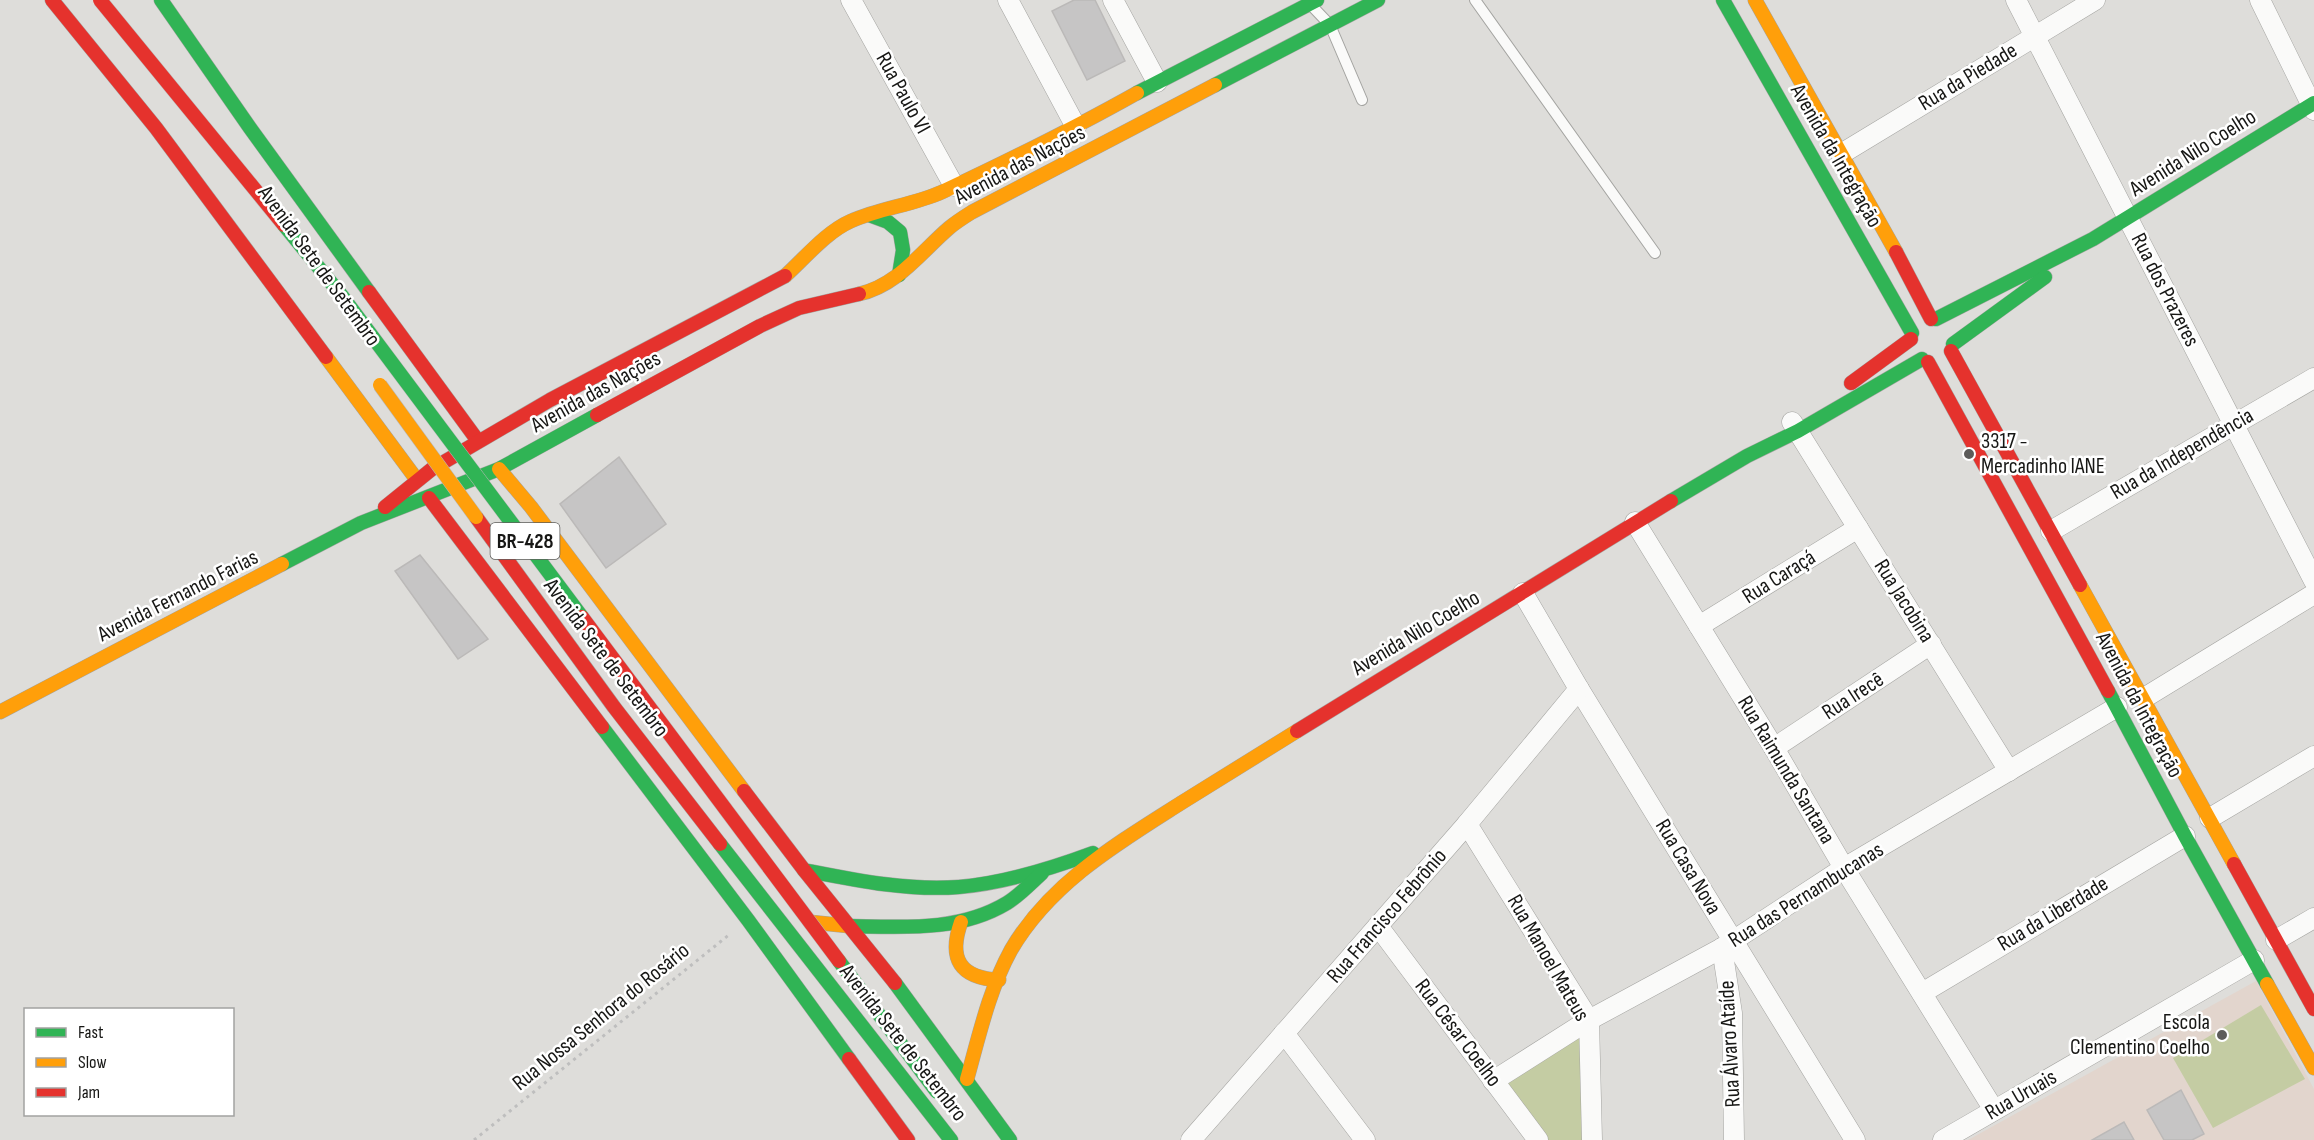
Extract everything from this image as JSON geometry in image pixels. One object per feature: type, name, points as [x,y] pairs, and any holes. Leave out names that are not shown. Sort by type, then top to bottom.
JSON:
[{"type":"main road","points":[[52,0],[156,128],[417,480]]},
{"type":"main road","name":"Avenida Sete de Setembro","points":[[100,0],[342,296],[941,1097]]},
{"type":"main road","name":"Avenida Sete de Setembro","points":[[161,0],[250,128],[478,441]]},
{"type":"main road","name":"Avenida das Nações","points":[[375,516],[429,498],[499,469],[760,326],[800,308],[865,294],[885,285],[899,275],[949,228],[972,212],[1378,0]]},
{"type":"main road","name":"Avenida da Integração","points":[[1723,0],[1911,336]]},
{"type":"main road","name":"Avenida da Integração","points":[[1758,1],[1933,319]]},
{"type":"main road","name":"Avenida das Nações","points":[[375,516],[417,480],[478,441],[550,400],[783,278],[837,229],[869,215],[921,201],[954,186],[1076,127],[1157,82],[1313,2]]},
{"type":"main road","name":"Avenida Nilo Coelho","points":[[2093,239],[2313,105]]},
{"type":"main road","name":"Avenida Sete de Setembro","points":[[215,163],[245,199]]},
{"type":"main road","points":[[869,215],[888,222],[900,232],[903,250],[899,275]]},
{"type":"main road","points":[[1795,427],[1865,375],[1911,336],[1920,323],[1933,319],[2093,239]]},
{"type":"main road","points":[[1795,427],[1925,361],[1941,360],[1952,347],[2093,239]]},
{"type":"main road","points":[[1933,319],[1949,328],[1952,347]]},
{"type":"main road","points":[[1911,336],[1913,351],[1925,361]]},
{"type":"main road","name":"Avenida da Integração","points":[[1952,347],[2314,1009]]},
{"type":"main road","name":"Avenida da Integração","points":[[1925,361],[2314,1068]]},
{"type":"main road","name":"Avenida Sete de Setembro","points":[[369,369],[614,707],[951,1140]]},
{"type":"main road","name":"Avenida Nilo Coelho","points":[[1109,848],[1635,522],[1795,427]]},
{"type":"main road","points":[[530,452],[524,467],[524,481],[531,507]]},
{"type":"main road","name":"Avenida Sete de Setembro","points":[[499,469],[531,507],[804,870],[903,993],[1010,1140]]},
{"type":"main road","name":"Avenida Sete de Setembro","points":[[429,498],[748,920],[899,1135]]},
{"type":"main road","name":"Avenida Fernando Farias","points":[[0,712],[375,516]]},
{"type":"main road","points":[[804,870],[870,883],[918,887],[958,887],[995,883],[1045,870],[1109,848]]},
{"type":"main road","points":[[967,1078],[983,1021],[1020,936],[1038,913],[1109,848]]},
{"type":"main road","points":[[810,922],[849,926],[935,926],[972,920],[1009,902],[1045,870]]},
{"type":"main road","points":[[961,922],[954,947],[961,966],[974,977],[999,980]]},
{"type":"street","name":"Rua Paulo VI","points":[[851,0],[954,186]]},
{"type":"street","points":[[1008,0],[1076,127]]},
{"type":"street","points":[[1113,0],[1157,82]]},
{"type":"street","name":"Rua dos Prazeres","points":[[2016,0],[2314,581]]},
{"type":"street","name":"Rua da Piedade","points":[[1841,154],[2095,0]]},
{"type":"street","points":[[2260,0],[2313,105]]},
{"type":"street","name":"Rua da Independência","points":[[2051,531],[2314,378]]},
{"type":"street","name":"Rua Jacobina","points":[[1795,427],[2009,771]]},
{"type":"street","name":"Rua Raimunda Santana","points":[[1635,522],[1774,748],[1844,868],[1994,1110]]},
{"type":"street","name":"Rua Caraçá","points":[[1699,626],[1858,528]]},
{"type":"street","name":"Rua Casa Nova","points":[[1523,593],[1728,944],[1855,1140]]},
{"type":"street","points":[[2144,698],[2314,594]]},
{"type":"street","name":"Rua Irecê","points":[[1774,748],[1931,644]]},
{"type":"street","name":"Rua Francisco Febrônio","points":[[1191,1140],[1467,824],[1579,689]]},
{"type":"street","name":"Rua das Pernambucanas","points":[[1493,1081],[1589,1020],[1728,944],[1844,868],[2117,707]]},
{"type":"street","points":[[2210,818],[2314,756]]},
{"type":"street","name":"Rua Manoel Mateus","points":[[1467,824],[1589,1020],[1592,1140]]},
{"type":"street","name":"Rua da Liberdade","points":[[1922,993],[2185,836]]},
{"type":"street","points":[[2276,940],[2314,918]]},
{"type":"street","name":"Rua César Coelho","points":[[1378,926],[1538,1140]]},
{"type":"street","name":"Rua Álvaro Ataíde","points":[[1728,944],[1732,1013],[1734,1140]]},
{"type":"street","name":"Rua Uruais","points":[[1943,1140],[2254,960]]},
{"type":"street","points":[[1284,1033],[1365,1140]]},
{"type":"lane","points":[[1475,0],[1654,253]]},
{"type":"lane","points":[[1313,2],[1330,25],[1362,100]]},
{"type":"path","name":"Rua Nossa Senhora do Rosário","points":[[474,1140],[748,920]]},
{"type":"shaded area","name":"Escola Clementino Coelho","points":[[2256,981],[2314,1089],[2314,1140],[1968,1140]]},
{"type":"green space","points":[[2261,1005],[2305,1079],[2213,1128],[2173,1058]]},
{"type":"green space","points":[[1586,1026],[1589,1140],[1548,1140],[1507,1082]]},
{"type":"building","points":[[1074,0],[1095,0],[1125,61],[1087,80],[1052,11]]},
{"type":"building","points":[[619,457],[666,524],[606,568],[560,504]]},
{"type":"building","points":[[420,555],[488,639],[458,659],[395,571]]},
{"type":"building","points":[[2181,1090],[2204,1134],[2192,1140],[2164,1140],[2147,1110]]},
{"type":"building","points":[[2124,1122],[2134,1140],[2092,1140]]},
{"type":"traffic: fast","points":[[161,0],[369,292]]},
{"type":"traffic: fast","points":[[1137,93],[1317,0]]},
{"type":"traffic: fast","points":[[1215,85],[1378,0]]},
{"type":"traffic: fast","points":[[1723,0],[1912,333]]},
{"type":"traffic: fast","points":[[1936,319],[2093,239],[2314,103]]},
{"type":"traffic: fast","points":[[869,215],[888,222],[900,232],[903,250],[899,275]]},
{"type":"traffic: fast","points":[[284,225],[342,296],[582,617]]},
{"type":"traffic: fast","points":[[1953,344],[2045,277]]},
{"type":"traffic: fast","points":[[1671,501],[1922,359]]},
{"type":"traffic: fast","points":[[282,564],[361,523],[499,469],[597,415]]},
{"type":"traffic: fast","points":[[2108,691],[2267,984]]},
{"type":"traffic: fast","points":[[602,727],[748,920],[849,1059]]},
{"type":"traffic: fast","points":[[720,844],[951,1140]]},
{"type":"traffic: fast","points":[[804,870],[901,886],[959,887],[1027,874],[1093,853]]},
{"type":"traffic: fast","points":[[849,926],[930,926],[970,919],[1007,903],[1042,873]]},
{"type":"traffic: fast","points":[[839,961],[937,1092]]},
{"type":"traffic: fast","points":[[895,983],[1010,1140]]},
{"type":"traffic: slow","points":[[1755,0],[1896,252]]},
{"type":"traffic: slow","points":[[859,294],[873,290],[897,276],[949,228],[972,212],[1215,85]]},
{"type":"traffic: slow","points":[[785,276],[824,238],[851,221],[942,192],[1137,93]]},
{"type":"traffic: slow","points":[[326,357],[417,480]]},
{"type":"traffic: slow","points":[[380,385],[476,517]]},
{"type":"traffic: slow","points":[[499,469],[531,507],[744,791]]},
{"type":"traffic: slow","points":[[0,712],[282,564]]},
{"type":"traffic: slow","points":[[2080,585],[2234,864]]},
{"type":"traffic: slow","points":[[967,1079],[985,1013],[1003,965],[1027,926],[1045,904],[1087,866],[1133,833],[1297,731]]},
{"type":"traffic: slow","points":[[810,922],[849,926]]},
{"type":"traffic: slow","points":[[961,922],[956,946],[960,964],[966,971],[975,975],[999,980]]},
{"type":"traffic: slow","points":[[2267,984],[2314,1068]]},
{"type":"traffic: jam","points":[[52,0],[156,128],[326,357]]},
{"type":"traffic: jam","points":[[100,0],[284,225]]},
{"type":"traffic: jam","points":[[1896,252],[1931,319]]},
{"type":"traffic: jam","points":[[385,507],[432,469],[550,400],[785,276]]},
{"type":"traffic: jam","points":[[369,292],[478,441]]},
{"type":"traffic: jam","points":[[597,415],[760,326],[799,308],[859,294]]},
{"type":"traffic: jam","points":[[1851,383],[1911,339]]},
{"type":"traffic: jam","points":[[1951,351],[2080,585]]},
{"type":"traffic: jam","points":[[1928,362],[2108,691]]},
{"type":"traffic: jam","points":[[429,498],[602,727]]},
{"type":"traffic: jam","points":[[1297,731],[1671,501]]},
{"type":"traffic: jam","points":[[476,517],[614,707],[720,844]]},
{"type":"traffic: jam","points":[[582,617],[839,961]]},
{"type":"traffic: jam","points":[[744,791],[895,983]]},
{"type":"traffic: jam","points":[[2234,864],[2314,1009]]},
{"type":"traffic: jam","points":[[849,1059],[908,1140]]},
{"type":"place","name":"3317 - Mercadinho IANE","points":[[1969,454]]},
{"type":"place","name":"Escola Clementino Coelho","points":[[2222,1035]]}]
